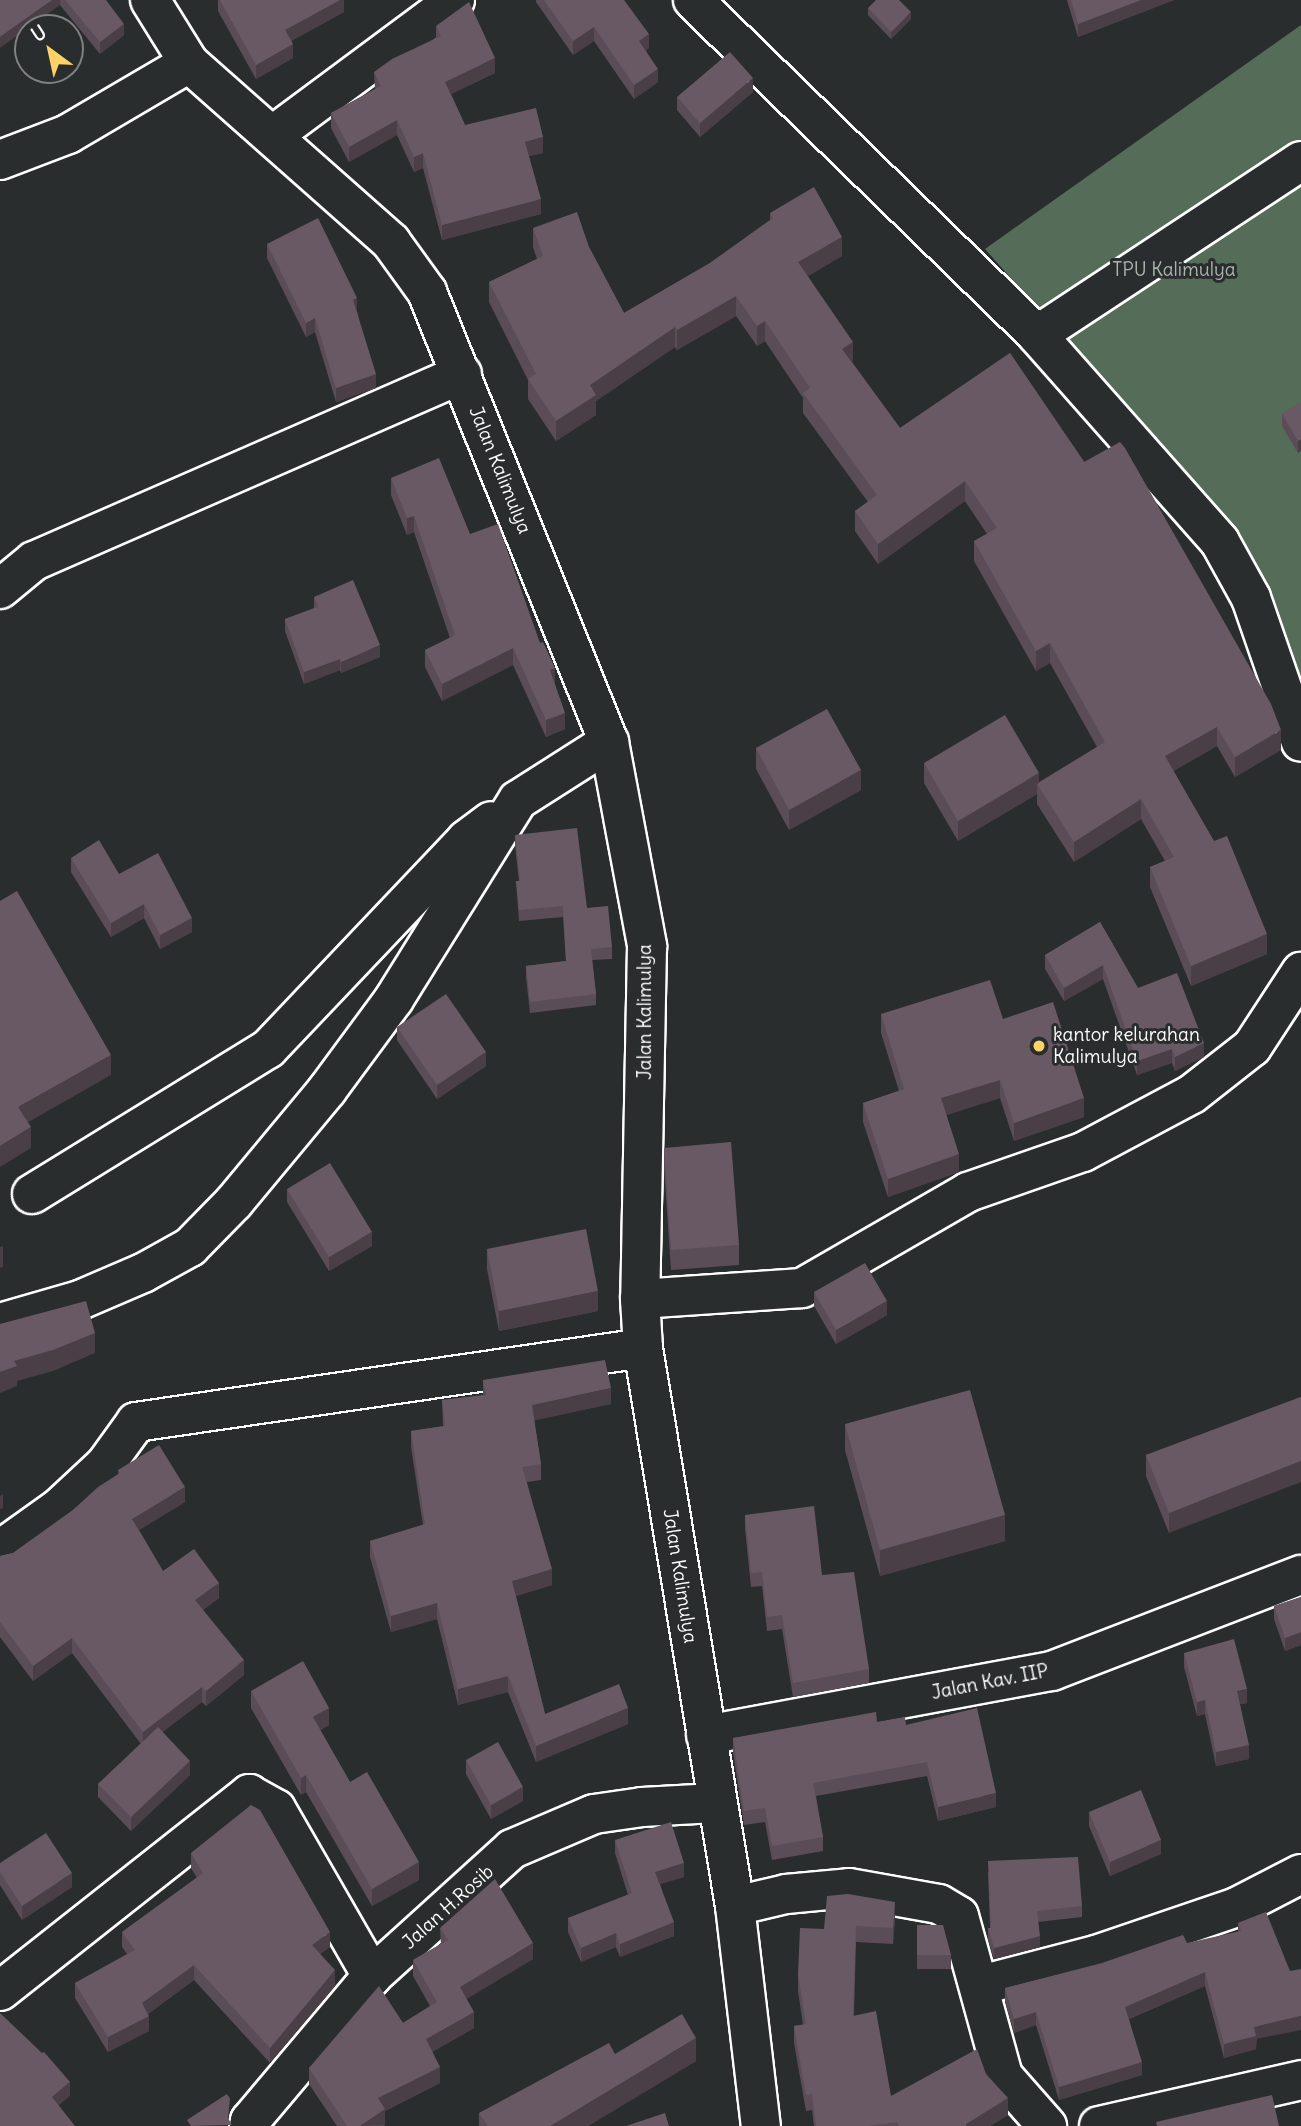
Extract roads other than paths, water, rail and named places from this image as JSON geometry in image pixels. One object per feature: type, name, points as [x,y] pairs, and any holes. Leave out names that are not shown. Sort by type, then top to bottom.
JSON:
[{"type":"street","name":"Jalan Kalimulya","points":[[150,0],[188,62],[391,242],[427,292],[609,743],[647,946],[640,1299],[643,1348],[715,1803],[735,1906],[761,2126]]},
{"type":"street","points":[[272,136],[455,0]]},
{"type":"street","points":[[693,0],[1037,335],[1220,542],[1251,598],[1301,742]]},
{"type":"street","points":[[1,162],[68,134],[188,62]]},
{"type":"street","points":[[1037,335],[1301,161]]},
{"type":"street","points":[[0,589],[34,561],[462,374]]},
{"type":"street","points":[[32,1194],[268,1049],[466,840],[518,800],[609,743]]},
{"type":"street","points":[[0,1323],[80,1300],[143,1273],[190,1247],[208,1229],[234,1202],[327,1090],[394,999],[518,800]]},
{"type":"street","points":[[640,1299],[802,1288],[968,1192],[1083,1152],[1192,1094],[1252,1047],[1301,972]]},
{"type":"street","points":[[0,1550],[60,1507],[87,1482],[105,1465],[136,1422],[643,1348]]},
{"type":"street","name":"Jalan Kav. IIP","points":[[706,1735],[1052,1671],[1301,1575]]},
{"type":"street","points":[[0,1991],[249,1794],[276,1809],[372,1976]]},
{"type":"street","name":"Jalan H.Rosib","points":[[249,2126],[250,2121],[372,1976],[512,1849],[594,1814],[642,1807],[715,1803]]},
{"type":"street","points":[[981,1985],[1096,1955],[1237,1907],[1301,1874]]},
{"type":"street","points":[[735,1906],[786,1894],[849,1888],[939,1904],[959,1916],[981,1985],[1003,2076],[1046,2126]]},
{"type":"street","points":[[1099,2126],[1301,2080]]},
{"type":"place","name":"kantor kelurahan Kalimulya","points":[[1039,1046]]},
{"type":"park label","name":"TPU Kalimulya","points":[[1174,270]]}]
